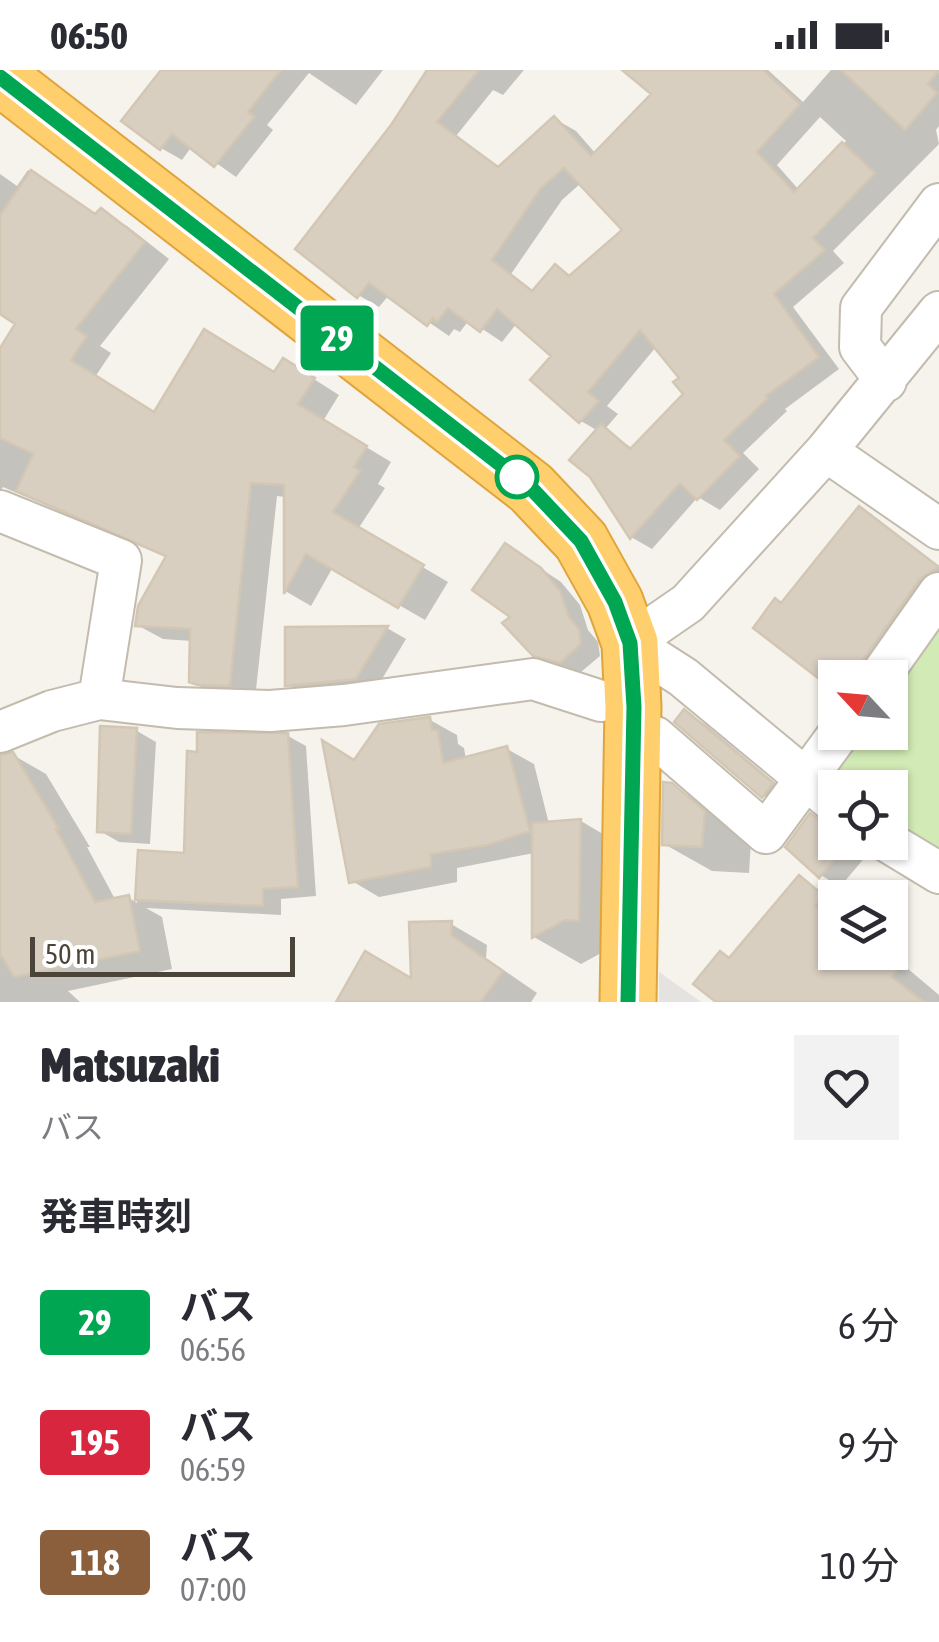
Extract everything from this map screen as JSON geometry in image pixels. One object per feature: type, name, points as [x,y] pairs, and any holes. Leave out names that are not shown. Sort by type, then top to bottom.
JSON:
[{"type":"highway","points":[[5,75],[531,488],[588,551],[615,602],[630,643],[634,707],[628,1002]]},
{"type":"street","points":[[886,381],[860,346],[861,308],[939,204]]},
{"type":"street","points":[[818,790],[683,677],[630,643],[688,603],[826,451],[939,312]]},
{"type":"street","points":[[826,451],[939,529]]},
{"type":"street","points":[[0,511],[121,560],[100,698]]},
{"type":"street","points":[[892,660],[939,593]]},
{"type":"street","points":[[0,732],[52,711],[100,698],[176,708],[270,711],[363,703],[533,679],[601,702]]},
{"type":"street","points":[[654,737],[766,833],[818,794]]},
{"type":"street","points":[[908,854],[939,873]]},
{"type":"green space","points":[[939,611],[939,853],[908,831],[908,770],[822,770],[837,750],[908,750],[908,660],[903,660]]},
{"type":"shaded area","points":[[659,972],[701,1002],[659,1002]]},
{"type":"building","points":[[161,70],[281,70],[248,112],[254,117],[214,167],[172,134],[160,150],[121,121]]},
{"type":"building","points":[[427,70],[479,70],[437,122],[498,167],[554,116],[591,156],[651,94],[622,70],[763,70],[800,104],[757,152],[794,192],[842,142],[875,173],[813,238],[825,250],[774,294],[819,357],[766,396],[724,440],[740,456],[697,500],[680,483],[630,539],[590,477],[569,460],[601,424],[630,449],[683,394],[673,382],[679,378],[640,330],[588,392],[599,401],[579,423],[530,380],[551,356],[497,309],[480,332],[448,308],[437,322],[433,318],[427,326],[369,283],[357,298],[295,249],[391,125]],"holes":[[[564,168],[622,230],[569,276],[555,264],[532,291],[492,260],[541,188]]]},
{"type":"building","points":[[841,70],[939,70],[928,84],[937,93],[905,130]]},
{"type":"building","points":[[31,170],[95,214],[101,208],[145,242],[76,329],[87,336],[71,360],[154,412],[204,329],[274,372],[283,358],[315,378],[298,404],[367,446],[354,467],[360,471],[333,512],[424,565],[398,608],[306,554],[284,594],[284,485],[251,483],[230,686],[198,685],[189,682],[190,629],[135,626],[138,606],[166,556],[16,491],[33,454],[0,438],[0,348],[15,324],[0,314],[0,215]]},
{"type":"building","points":[[859,506],[939,567],[920,579],[863,660],[818,660],[818,678],[753,628],[775,598],[781,603]]},
{"type":"building","points":[[505,543],[541,568],[560,591],[569,617],[579,629],[581,644],[560,663],[533,656],[502,623],[510,617],[472,590]]},
{"type":"building","points":[[388,626],[356,679],[285,686],[285,627]]},
{"type":"building","points":[[684,709],[773,783],[762,798],[674,722]]},
{"type":"building","points":[[430,717],[432,730],[438,730],[443,763],[507,746],[530,831],[488,845],[431,854],[431,867],[349,883],[322,740],[354,760],[379,724]]},
{"type":"building","points":[[100,726],[137,728],[131,834],[97,832]]},
{"type":"building","points":[[197,732],[288,733],[298,887],[263,889],[263,906],[135,900],[138,850],[184,853],[187,751],[197,752]]},
{"type":"building","points":[[13,752],[59,829],[95,902],[129,895],[140,951],[14,977],[0,954],[0,755]]},
{"type":"building","points":[[663,782],[672,783],[705,811],[702,847],[662,845]]},
{"type":"building","points":[[810,813],[818,819],[818,860],[834,860],[819,878],[785,847]]},
{"type":"building","points":[[581,819],[579,921],[565,920],[532,938],[532,823]]},
{"type":"building","points":[[799,875],[818,891],[818,970],[897,970],[892,977],[924,1002],[716,1002],[693,984],[720,951],[729,958]]},
{"type":"building","points":[[452,921],[451,935],[503,971],[481,1002],[336,1002],[365,951],[411,978],[409,922]]},
{"type":"bus line","name":"29","points":[[0,77],[531,488],[594,560],[630,643],[634,707],[628,1002]]}]
